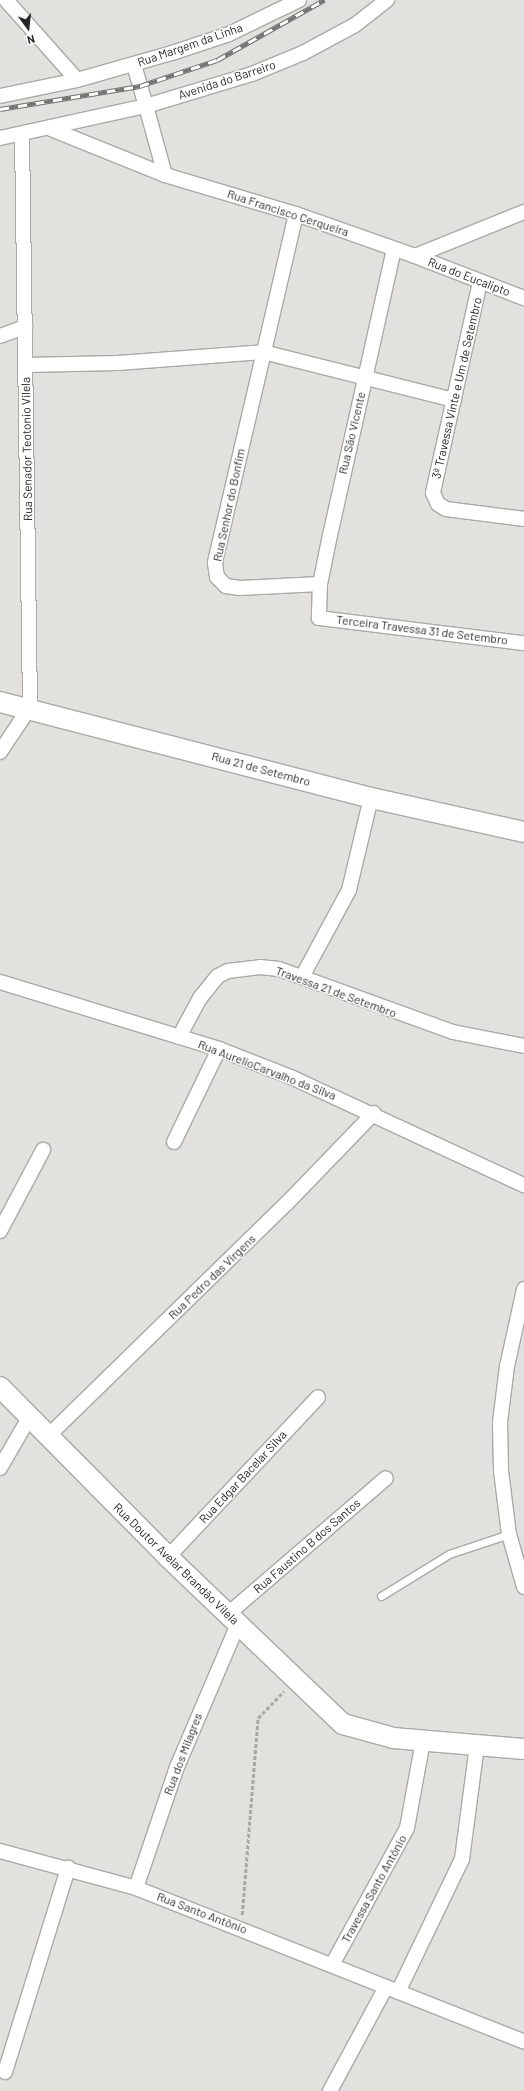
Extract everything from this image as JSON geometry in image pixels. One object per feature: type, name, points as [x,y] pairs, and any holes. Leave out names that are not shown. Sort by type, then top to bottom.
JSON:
[{"type":"street","points":[[6,0],[77,80]]},
{"type":"street","name":"Rua Margem da Linha","points":[[0,96],[77,80],[134,65],[229,34],[299,0]]},
{"type":"street","name":"Avenida do Barreiro","points":[[0,138],[22,136],[146,106],[252,74],[303,53],[355,25],[387,0]]},
{"type":"street","points":[[134,65],[165,175]]},
{"type":"street","name":"Rua Francisco Cerqueira","points":[[51,129],[165,175],[296,214],[415,256]]},
{"type":"street","name":"Rua Senador Teotonio Vilela","points":[[22,136],[30,707]]},
{"type":"street","points":[[415,256],[524,212]]},
{"type":"street","name":"Rua Senhor do Bonfim","points":[[296,214],[215,563],[217,576],[226,586],[240,588],[320,584]]},
{"type":"street","name":"Rua São Vicente","points":[[319,618],[320,584],[394,249]]},
{"type":"street","name":"Rua do Eucalipto","points":[[415,256],[524,298]]},
{"type":"street","name":"3ª Travessa Vinte e Um de Setembro","points":[[480,282],[433,493],[438,504],[446,509],[524,520]]},
{"type":"street","points":[[0,336],[25,327]]},
{"type":"street","points":[[26,365],[118,363],[263,352],[454,400]]},
{"type":"street","name":"Terceira Travessa 31 de Setembro","points":[[319,618],[524,643]]},
{"type":"street","name":"Rua 21 de Setembro","points":[[0,702],[30,707],[371,798],[524,832]]},
{"type":"street","points":[[0,752],[30,707]]},
{"type":"street","points":[[302,977],[349,890],[371,798]]},
{"type":"street","name":"Travessa 21 de Setembro","points":[[179,1037],[210,984],[228,971],[260,967],[302,977],[453,1032],[524,1046]]},
{"type":"street","name":"Rua AurelioCarvalho da Silva","points":[[0,982],[219,1049],[374,1113],[524,1185]]},
{"type":"street","points":[[174,1142],[219,1049]]},
{"type":"street","name":"Rua Pedro das Virgens","points":[[47,1437],[237,1253],[374,1113]]},
{"type":"street","points":[[0,1231],[44,1150]]},
{"type":"street","points":[[524,1289],[507,1366],[500,1422],[501,1472],[509,1534],[520,1558],[524,1587]]},
{"type":"street","name":"Rua Doutor Avelar Brandão Vilela","points":[[0,1387],[47,1437],[294,1680],[343,1724],[360,1731],[423,1741]]},
{"type":"street","name":"Rua Edgar Bacelar Silva","points":[[168,1556],[318,1397]]},
{"type":"street","points":[[0,1468],[29,1418]]},
{"type":"street","name":"Rua Faustino B dos Santos","points":[[233,1619],[386,1478]]},
{"type":"street","name":"Rua dos Milagres","points":[[136,1888],[177,1767],[233,1619]]},
{"type":"street","points":[[423,1741],[524,1749]]},
{"type":"street","name":"Travessa Santo Antônio","points":[[332,1965],[407,1828],[423,1741]]},
{"type":"street","points":[[330,2091],[392,1990],[462,1859],[477,1745]]},
{"type":"street","name":"Rua Santo Antônio","points":[[0,1851],[68,1868],[136,1888],[240,1927],[392,1990],[524,2042]]},
{"type":"street","points":[[5,2072],[68,1868]]},
{"type":"lane","points":[[381,1596],[449,1554],[509,1534]]},
{"type":"path","points":[[240,1927],[258,1718],[294,1680]]},
{"type":"railway","points":[[0,109],[140,86],[217,60],[324,0]]}]
